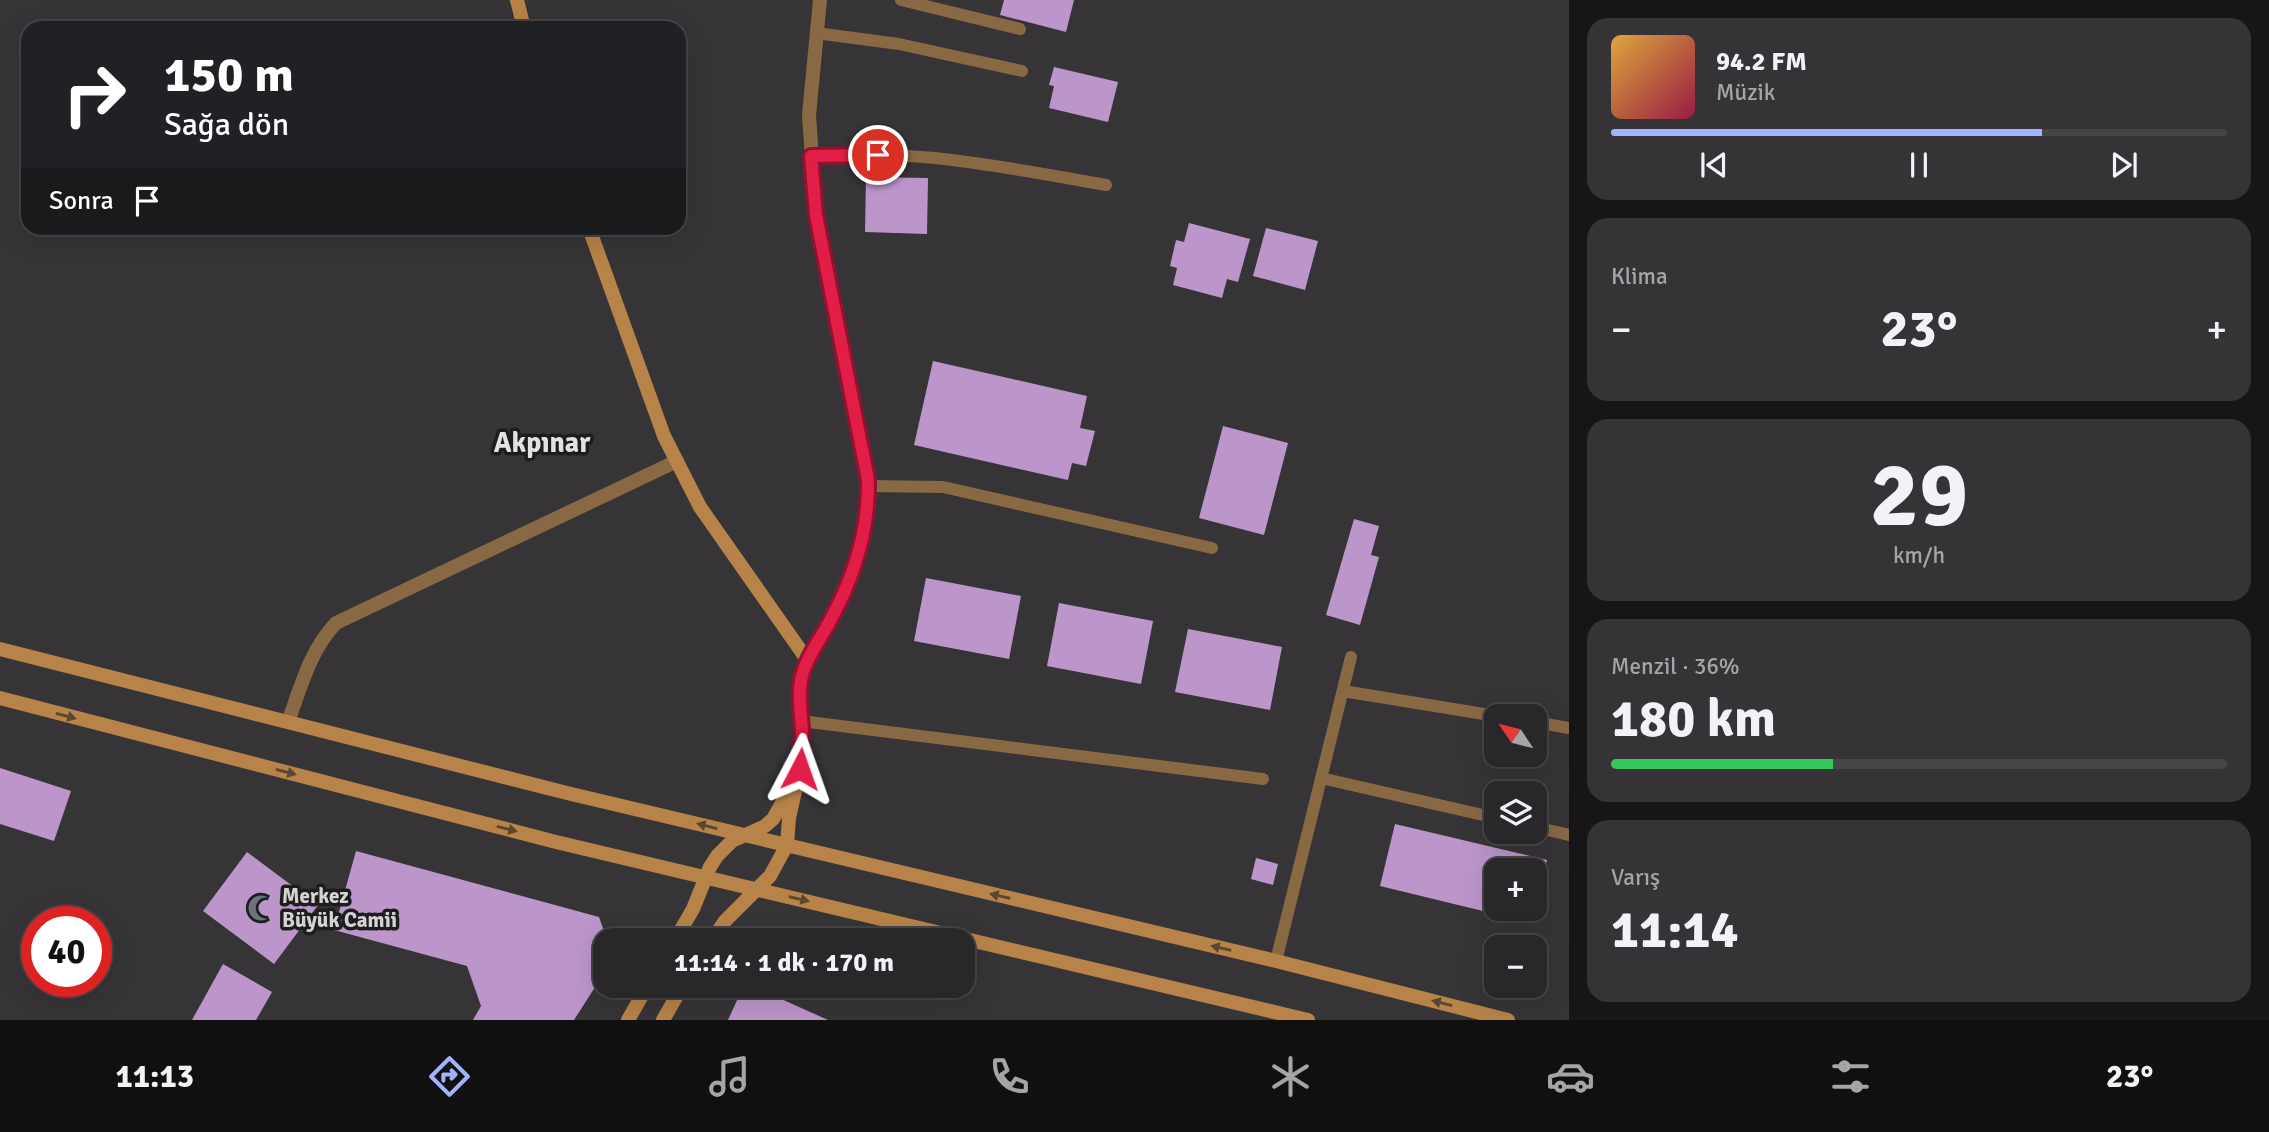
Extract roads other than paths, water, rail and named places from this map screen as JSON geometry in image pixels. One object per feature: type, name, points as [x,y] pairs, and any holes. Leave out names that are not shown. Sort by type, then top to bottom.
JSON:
[{"type":"main road","points":[[517,0],[522,21]]},
{"type":"main road","points":[[592,235],[664,436],[700,507],[808,661],[800,686],[800,769],[789,818],[788,845],[770,876],[720,928]]},
{"type":"main road","points":[[0,649],[743,835],[1276,961],[1508,1020]]},
{"type":"main road","points":[[0,698],[556,842],[1308,1020]]},
{"type":"main road","points":[[682,928],[706,877],[725,847],[773,819],[800,769]]},
{"type":"main road","points":[[628,1020],[641,998]]},
{"type":"main road","points":[[663,1020],[676,998]]},
{"type":"street","points":[[808,661],[833,617],[860,552],[868,510],[868,486],[816,215],[809,115],[820,0]]},
{"type":"street","points":[[288,722],[313,653],[324,635],[336,623],[677,461]]},
{"type":"lane","points":[[901,0],[1020,29]]},
{"type":"lane","points":[[816,33],[898,44],[1022,71]]},
{"type":"lane","points":[[811,156],[934,158],[1106,185]]},
{"type":"lane","points":[[868,486],[943,487],[1212,548]]},
{"type":"lane","points":[[1276,961],[1351,657]]},
{"type":"lane","points":[[1343,691],[1484,714]]},
{"type":"lane","points":[[801,721],[1263,779]]},
{"type":"lane","points":[[1547,724],[1569,728]]},
{"type":"lane","points":[[1321,778],[1484,815]]},
{"type":"lane","points":[[1547,830],[1569,835]]},
{"type":"place","name":"Merkez Büyük Camii","points":[[261,908]]},
{"type":"district","name":"Akpınar","points":[[542,443]]}]
